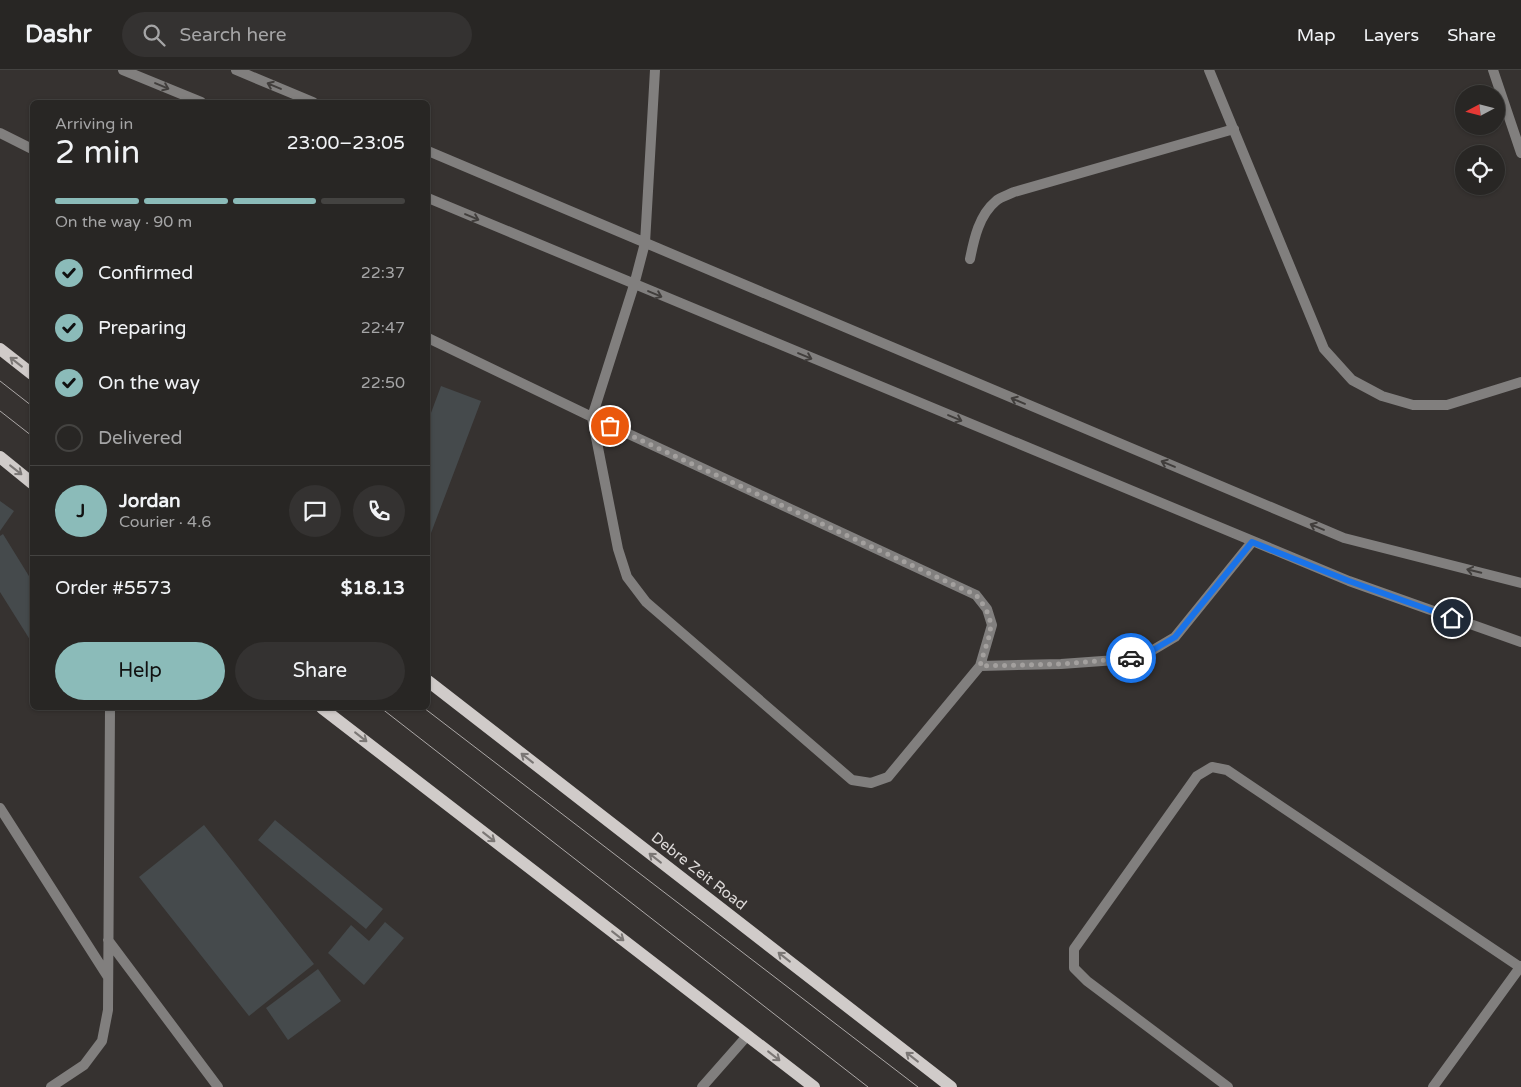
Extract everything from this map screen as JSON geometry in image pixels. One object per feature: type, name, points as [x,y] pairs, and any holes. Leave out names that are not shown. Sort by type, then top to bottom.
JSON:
[{"type":"main road","points":[[0,349],[30,372]]},
{"type":"main road","points":[[0,457],[30,481]]},
{"type":"main road","name":"Debre Zeit Road","points":[[430,683],[950,1087]]},
{"type":"main road","points":[[325,710],[814,1087]]},
{"type":"street","points":[[124,70],[196,100]]},
{"type":"street","points":[[236,70],[307,100]]},
{"type":"street","points":[[430,339],[592,418],[976,595],[987,609],[992,624],[980,666],[888,777],[871,783],[852,780],[646,602],[627,577],[618,549],[592,418],[634,285],[644,243],[655,70]]},
{"type":"street","points":[[1210,70],[1324,349],[1352,380],[1382,396],[1413,405],[1447,405],[1521,382]]},
{"type":"street","points":[[1493,70],[1521,153]]},
{"type":"street","points":[[970,259],[974,240],[982,219],[996,201],[1014,192],[1234,129]]},
{"type":"street","points":[[0,133],[30,148]]},
{"type":"street","points":[[430,152],[1344,538],[1521,582]]},
{"type":"street","points":[[430,199],[1252,542],[1349,581],[1521,642]]},
{"type":"street","points":[[980,666],[1061,664],[1130,658],[1153,650],[1175,637],[1252,542]]},
{"type":"street","points":[[51,1087],[84,1065],[102,1041],[108,1010],[110,710]]},
{"type":"street","points":[[1228,1087],[1087,981],[1074,968],[1074,949],[1197,776],[1212,767],[1227,770],[1521,966],[1434,1087]]},
{"type":"street","points":[[0,808],[108,977]]},
{"type":"street","points":[[108,940],[218,1087]]},
{"type":"street","points":[[702,1087],[747,1036]]},
{"type":"building","points":[[441,386],[481,401],[430,536],[430,416]]},
{"type":"building","points":[[0,501],[14,511],[0,531]]},
{"type":"building","points":[[3,534],[30,578],[30,640],[0,592],[0,536]]},
{"type":"building","points":[[275,820],[383,909],[366,929],[258,840]]},
{"type":"building","points":[[204,825],[314,964],[249,1016],[139,877]]},
{"type":"building","points":[[385,922],[404,938],[364,985],[328,953],[351,925],[369,941]]},
{"type":"building","points":[[318,969],[341,1001],[288,1040],[266,1008]]},
{"type":"tram line","points":[[0,381],[30,404]]},
{"type":"tram line","points":[[0,411],[30,434]]},
{"type":"tram line","points":[[384,710],[868,1087]]},
{"type":"tram line","points":[[427,710],[918,1087]]},
{"type":"way so far","points":[[610,426],[976,595],[987,609],[992,624],[980,666],[1061,664],[1131,658]]},
{"type":"route","points":[[1131,658],[1153,650],[1175,637],[1252,542],[1349,581],[1452,618]]}]
